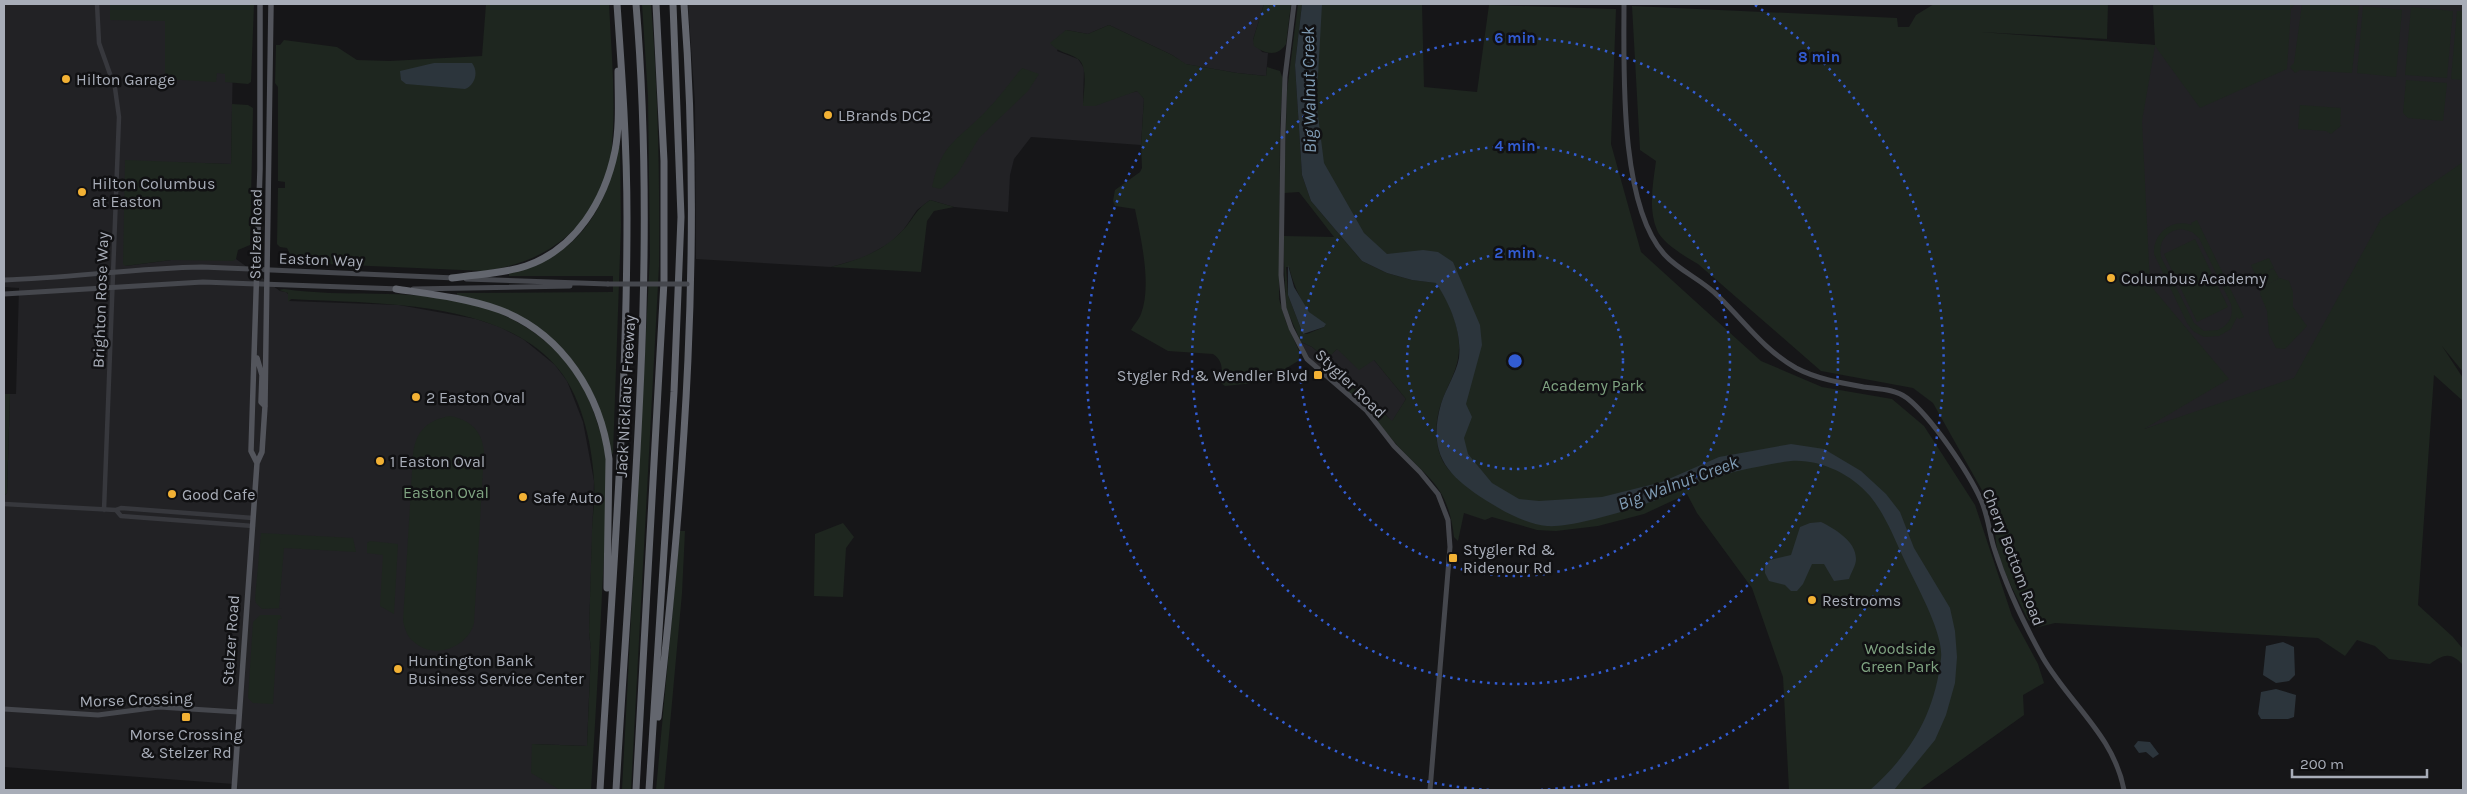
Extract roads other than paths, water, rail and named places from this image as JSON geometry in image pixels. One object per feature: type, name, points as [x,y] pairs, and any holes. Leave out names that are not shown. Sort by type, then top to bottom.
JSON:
[{"type":"highway","points":[[600,790],[615,534],[626,283],[625,102],[617,4]]},
{"type":"highway","name":"Jack Nicklaus Freeway","points":[[616,790],[645,267],[645,152],[636,4]]},
{"type":"highway","name":"Jack Nicklaus Freeway","points":[[636,790],[664,281],[664,161],[656,4]]},
{"type":"highway","points":[[649,790],[674,392],[681,217],[673,4]]},
{"type":"highway","points":[[651,767],[674,576],[689,284],[692,177],[684,4]]},
{"type":"highway","points":[[452,278],[500,273],[528,265],[551,254],[590,217],[605,182],[615,151],[618,123],[619,26]]},
{"type":"highway","points":[[396,289],[476,303],[501,311],[527,324],[563,354],[591,394],[607,441],[609,459],[607,620],[600,790]]},
{"type":"main road","name":"Stelzer Road","points":[[256,463],[251,451],[256,353],[256,283],[260,169],[260,4]]},
{"type":"main road","name":"Stelzer Road","points":[[234,790],[256,463],[262,452],[265,406],[269,269],[271,4]]},
{"type":"main road","name":"Stygler Road","points":[[1294,4],[1285,77],[1283,122],[1281,275],[1284,308],[1291,328],[1307,359],[1366,410],[1394,446],[1420,472],[1438,494],[1448,520],[1450,547],[1430,790]]},
{"type":"main road","name":"Cherry Bottom Road","points":[[1624,4],[1626,128],[1632,173],[1654,241],[1665,256],[1717,294],[1769,351],[1798,369],[1832,382],[1888,390],[1904,396],[1927,415],[1980,498],[2002,569],[2032,638],[2056,678],[2102,736],[2116,760],[2124,790]]},
{"type":"main road","name":"Easton Way","points":[[4,280],[114,274],[185,267],[608,284]]},
{"type":"main road","name":"Easton Way","points":[[4,294],[203,282],[396,289],[689,284]]},
{"type":"main road","points":[[256,353],[262,375],[261,402],[265,406]]},
{"type":"main road","name":"Morse Crossing","points":[[4,709],[98,715],[159,707],[238,712]]},
{"type":"street","name":"Brighton Rose Way","points":[[97,4],[99,43],[115,88],[119,117],[104,510]]},
{"type":"street","points":[[4,504],[104,510],[121,508],[253,518]]},
{"type":"street","points":[[116,510],[121,516],[253,526]]},
{"type":"water","name":"Big Walnut Creek","points":[[1302,4],[1322,4],[1318,76],[1315,92],[1324,163],[1364,233],[1387,254],[1423,250],[1438,252],[1453,262],[1480,325],[1482,345],[1466,404],[1472,417],[1464,438],[1468,454],[1492,483],[1519,499],[1539,501],[1602,497],[1662,482],[1719,457],[1791,444],[1824,449],[1861,471],[1886,494],[1900,512],[1914,548],[1950,608],[1955,631],[1957,657],[1955,683],[1946,715],[1935,740],[1894,790],[1870,790],[1898,762],[1919,731],[1933,697],[1938,678],[1941,648],[1928,608],[1888,525],[1870,496],[1854,481],[1824,465],[1791,461],[1742,470],[1679,486],[1658,499],[1603,517],[1572,524],[1547,526],[1518,518],[1492,504],[1453,475],[1439,452],[1437,438],[1437,422],[1441,404],[1456,370],[1459,358],[1457,328],[1446,300],[1436,283],[1412,280],[1387,273],[1362,261],[1311,201],[1302,175],[1295,65]]},
{"type":"water","points":[[434,63],[472,63],[475,70],[475,78],[471,85],[465,89],[406,84],[401,80],[400,71]]},
{"type":"water","points":[[1288,265],[1294,287],[1309,312],[1326,324],[1324,327],[1303,334],[1288,295]]},
{"type":"water","points":[[1821,522],[1844,536],[1855,553],[1856,562],[1849,579],[1834,581],[1824,564],[1812,564],[1803,584],[1797,591],[1791,591],[1785,585],[1769,581],[1765,573],[1765,565],[1770,560],[1791,555],[1800,527],[1810,523]]},
{"type":"water","points":[[2283,642],[2294,647],[2295,675],[2289,681],[2276,683],[2263,675],[2266,646]]},
{"type":"water","points":[[2276,689],[2296,695],[2294,717],[2288,719],[2261,719],[2258,714],[2261,692]]},
{"type":"water","points":[[2138,741],[2150,742],[2159,754],[2153,758],[2146,752],[2139,753],[2134,746]]},
{"type":"place","name":"Hilton Garage","points":[[66,79]]},
{"type":"place","name":"LBrands DC2","points":[[828,115]]},
{"type":"place","name":"Hilton Columbus at Easton","points":[[82,192]]},
{"type":"place","name":"Columbus Academy","points":[[2111,278]]},
{"type":"place","name":"Stygler Rd & Wendler Blvd","points":[[1318,375]]},
{"type":"place","name":"2 Easton Oval","points":[[416,397]]},
{"type":"place","name":"1 Easton Oval","points":[[380,461]]},
{"type":"place","name":"Good Cafe","points":[[172,494]]},
{"type":"place","name":"Safe Auto","points":[[523,497]]},
{"type":"place","name":"Stygler Rd & Ridenour Rd","points":[[1453,558]]},
{"type":"place","name":"Restrooms","points":[[1812,600]]},
{"type":"place","name":"Huntington Bank Business Service Center","points":[[398,669]]},
{"type":"place","name":"Morse Crossing & Stelzer Rd","points":[[186,717]]},
{"type":"park label","name":"Academy Park","points":[[1593,385]]},
{"type":"park label","name":"Easton Oval","points":[[446,492]]},
{"type":"park label","name":"Woodside Green Park","points":[[1900,657]]}]
